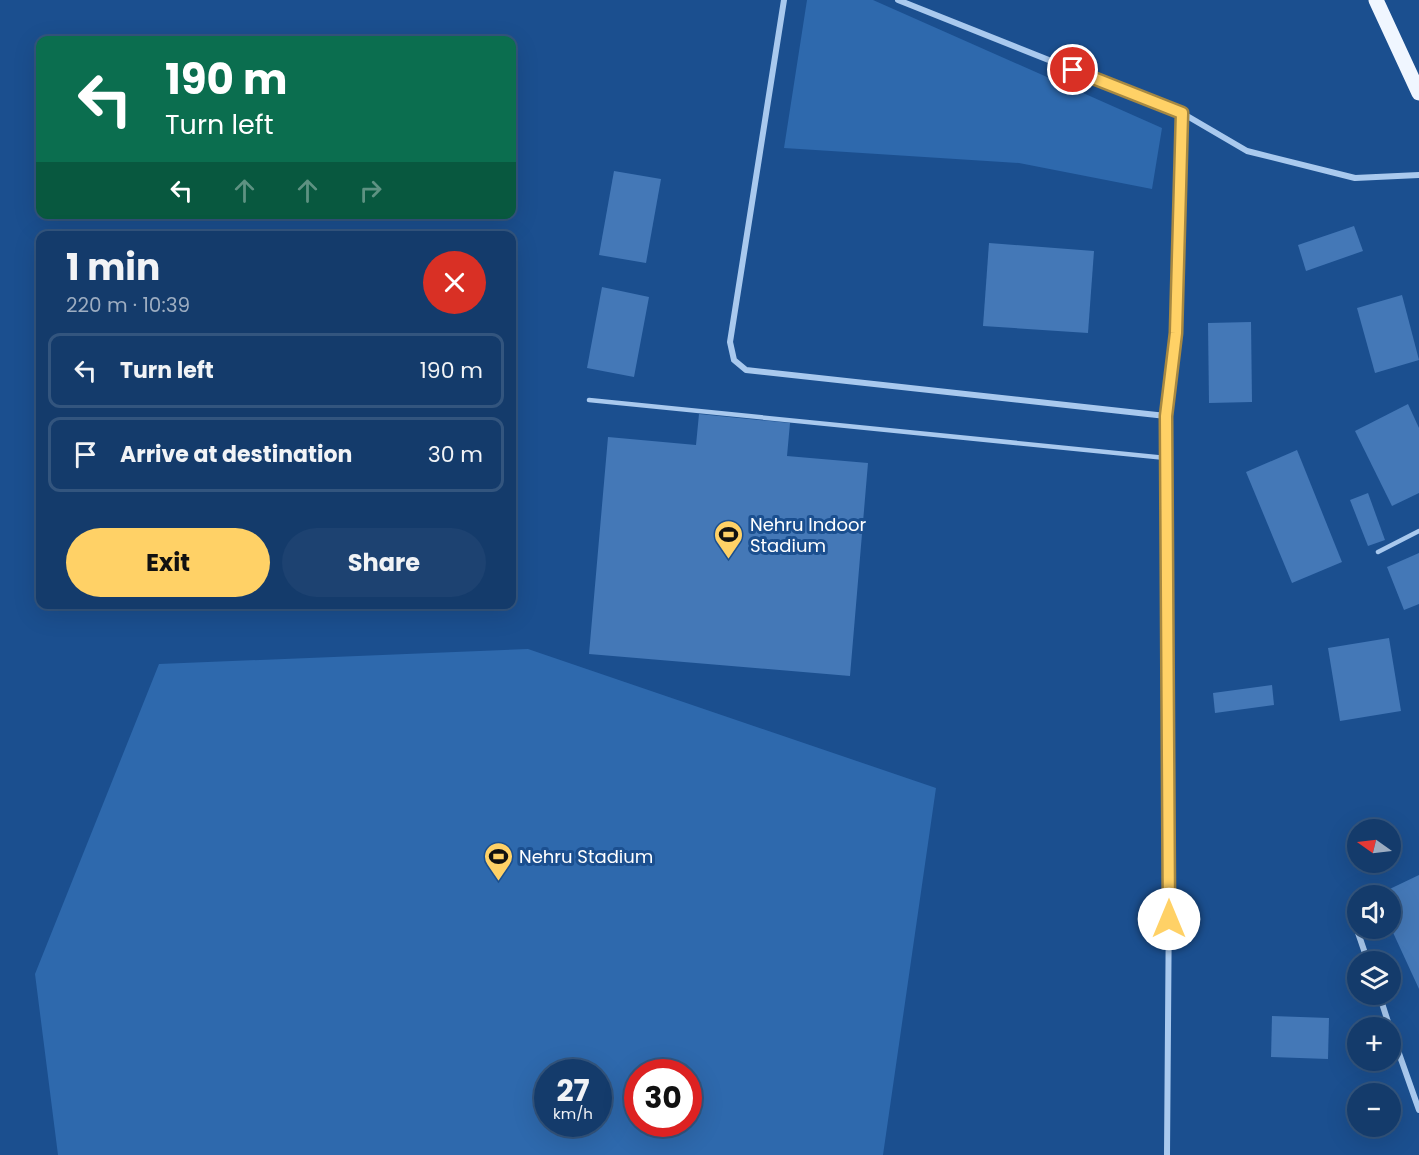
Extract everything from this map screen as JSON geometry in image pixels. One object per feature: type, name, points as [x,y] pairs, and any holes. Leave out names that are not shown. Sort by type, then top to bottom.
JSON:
[{"type":"main road","points":[[1376,0],[1419,93]]},
{"type":"street","points":[[784,0],[730,342],[734,360],[746,370],[1166,416]]},
{"type":"street","points":[[898,0],[1182,113],[1247,151],[1355,178],[1419,175]]},
{"type":"street","points":[[1167,1155],[1169,895],[1166,416],[1176,333],[1182,113]]},
{"type":"street","points":[[1401,1059],[1419,1110]]},
{"type":"lane","points":[[589,400],[1166,458]]},
{"type":"lane","points":[[1378,552],[1419,531]]},
{"type":"shaded area","points":[[807,0],[873,0],[1162,128],[1152,189],[1019,163],[784,148]]},
{"type":"shaded area","name":"Nehru Stadium","points":[[528,649],[936,788],[883,1155],[58,1155],[35,974],[159,664]]},
{"type":"building","points":[[614,171],[661,179],[646,263],[599,255]]},
{"type":"building","points":[[1354,226],[1363,251],[1306,271],[1298,245]]},
{"type":"building","points":[[989,243],[1094,251],[1088,333],[983,326]]},
{"type":"building","points":[[602,287],[649,297],[634,377],[587,368]]},
{"type":"building","points":[[1402,295],[1419,360],[1375,373],[1357,308]]},
{"type":"building","points":[[1251,322],[1252,402],[1209,403],[1208,323]]},
{"type":"building","points":[[1408,404],[1419,428],[1419,493],[1392,506],[1355,431]]},
{"type":"building","name":"Nehru Indoor Stadium","points":[[699,414],[790,423],[787,456],[868,463],[850,676],[589,654],[608,437],[696,445]]},
{"type":"building","points":[[1297,450],[1342,562],[1292,583],[1246,472]]},
{"type":"building","points":[[1368,493],[1385,540],[1368,546],[1350,500]]},
{"type":"building","points":[[1419,553],[1419,604],[1404,610],[1387,567]]},
{"type":"building","points":[[1389,638],[1401,711],[1340,721],[1328,648]]},
{"type":"building","points":[[1272,685],[1274,705],[1215,713],[1213,693]]},
{"type":"building","points":[[1419,875],[1419,989],[1396,939],[1401,939],[1401,885],[1398,885]]},
{"type":"building","points":[[1272,1016],[1329,1018],[1328,1059],[1271,1057]]},
{"type":"place","name":"Nehru Indoor Stadium","points":[[729,560]]},
{"type":"place","name":"Nehru Stadium","points":[[498,882]]},
{"type":"route","points":[[1073,70],[1182,113],[1176,333],[1166,416],[1169,919]]}]
